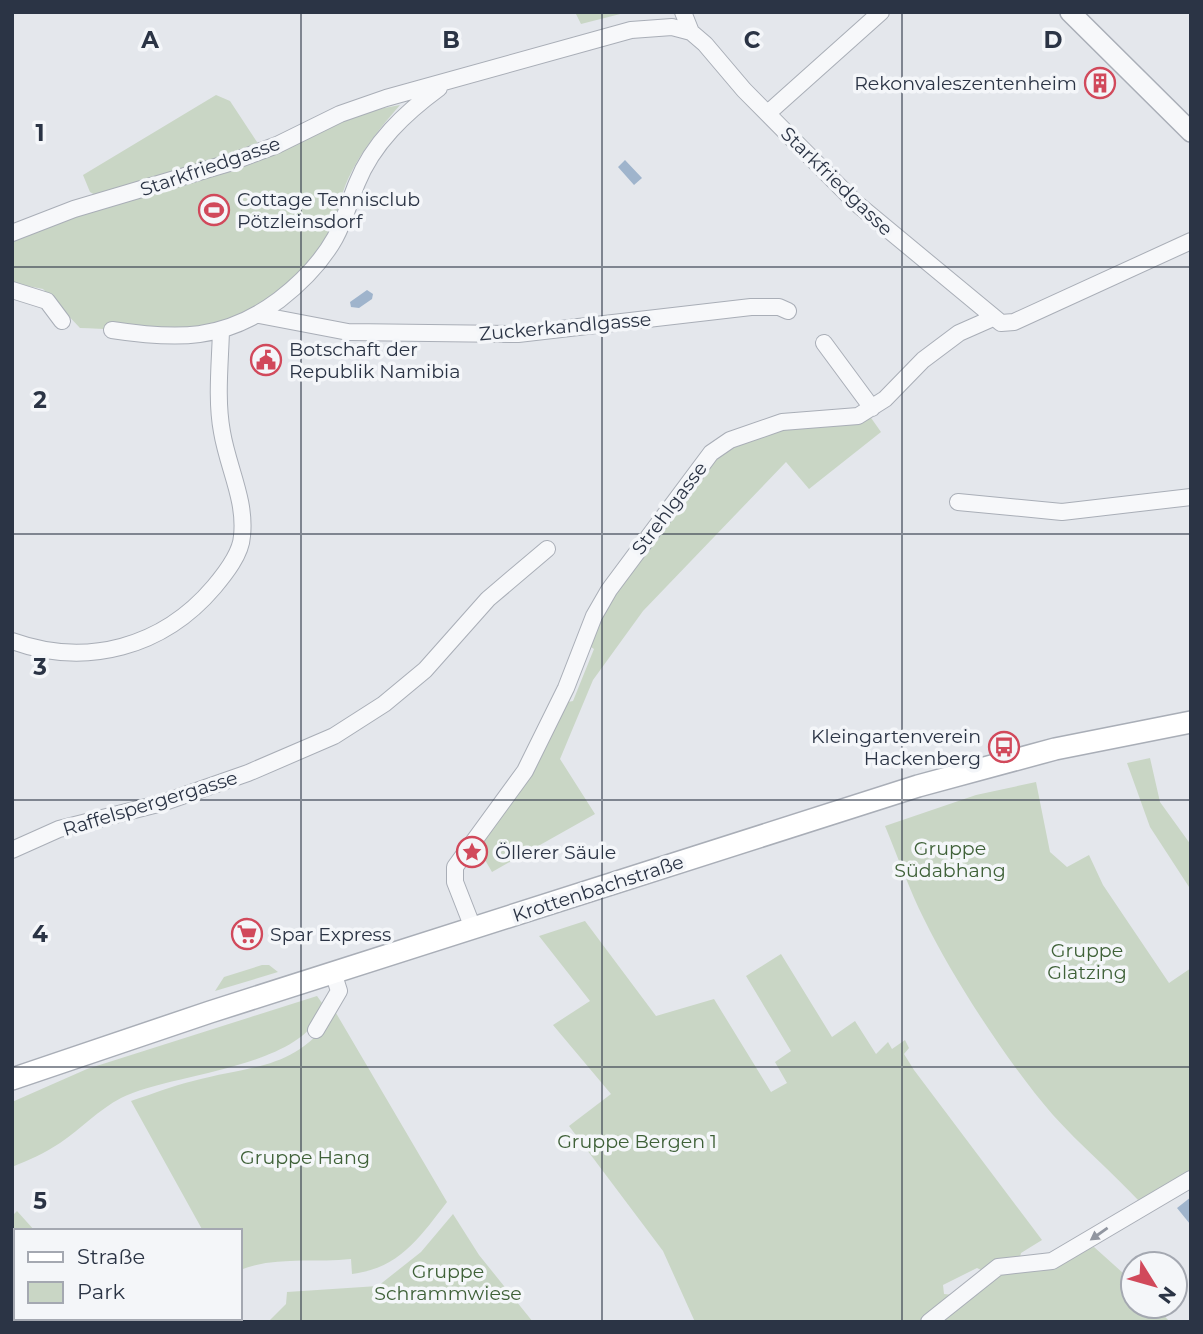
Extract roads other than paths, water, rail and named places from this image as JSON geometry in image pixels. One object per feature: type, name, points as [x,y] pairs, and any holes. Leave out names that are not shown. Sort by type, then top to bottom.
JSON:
[{"type":"main road","name":"Krottenbachstraße","points":[[12,1079],[333,972],[944,779],[1055,749],[1191,722]]},
{"type":"street","name":"Starkfriedgasse","points":[[683,12],[691,32]]},
{"type":"street","points":[[768,113],[881,12]]},
{"type":"street","points":[[1070,12],[1191,132]]},
{"type":"street","name":"Starkfriedgasse","points":[[12,233],[74,209],[229,163],[277,145],[340,114],[478,70],[631,30],[672,27],[691,32],[705,44],[856,203],[993,318]]},
{"type":"street","name":"Starkfriedgasse","points":[[112,330],[168,337],[221,331],[259,315],[298,285],[320,260],[342,223],[357,183],[376,149],[404,116],[446,82]]},
{"type":"street","name":"Strehlgasse","points":[[473,928],[455,881],[455,867],[526,771],[566,688],[594,616],[609,590],[710,453],[730,440],[760,428],[807,419],[858,416],[885,399],[923,359],[958,333],[993,318],[1001,323],[1014,322],[1191,241]]},
{"type":"street","points":[[12,290],[47,301],[62,321]]},
{"type":"street","name":"Zuckerkandlgasse","points":[[259,315],[348,331],[506,334],[751,307],[779,307],[788,311]]},
{"type":"street","points":[[12,641],[35,650],[70,654],[106,653],[142,642],[176,623],[198,606],[226,572],[242,539],[242,504],[221,430],[221,331]]},
{"type":"street","points":[[824,343],[872,408]]},
{"type":"street","points":[[958,502],[1062,512],[1191,497]]},
{"type":"street","name":"Raffelspergergasse","points":[[12,850],[60,829],[162,803],[248,774],[334,736],[384,704],[425,670],[488,599],[547,549]]},
{"type":"street","points":[[316,1030],[339,992],[333,972]]},
{"type":"street","points":[[929,1322],[998,1268],[1052,1261],[1191,1180]]},
{"type":"water","points":[[625,160],[642,178],[634,185],[618,167]]},
{"type":"water","points":[[367,290],[373,294],[372,299],[359,308],[351,307],[350,302]]},
{"type":"water","points":[[1191,1197],[1191,1223],[1190,1224],[1177,1208]]},
{"type":"place","name":"Rekonvaleszentenheim","points":[[1100,83]]},
{"type":"place","name":"Cottage Tennisclub Pötzleinsdorf","points":[[214,210]]},
{"type":"place","name":"Botschaft der Republik Namibia","points":[[266,360]]},
{"type":"place","name":"Kleingartenverein Hackenberg","points":[[1004,747]]},
{"type":"place","name":"Öllerer Säule","points":[[472,852]]},
{"type":"place","name":"Spar Express","points":[[247,934]]},
{"type":"park label","name":"Gruppe Südabhang","points":[[950,859]]},
{"type":"park label","name":"Gruppe Glatzing","points":[[1087,961]]},
{"type":"park label","name":"Gruppe Bergen 1","points":[[637,1141]]},
{"type":"park label","name":"Gruppe Hang","points":[[305,1157]]},
{"type":"park label","name":"Gruppe Schrammwiese","points":[[448,1282]]}]
